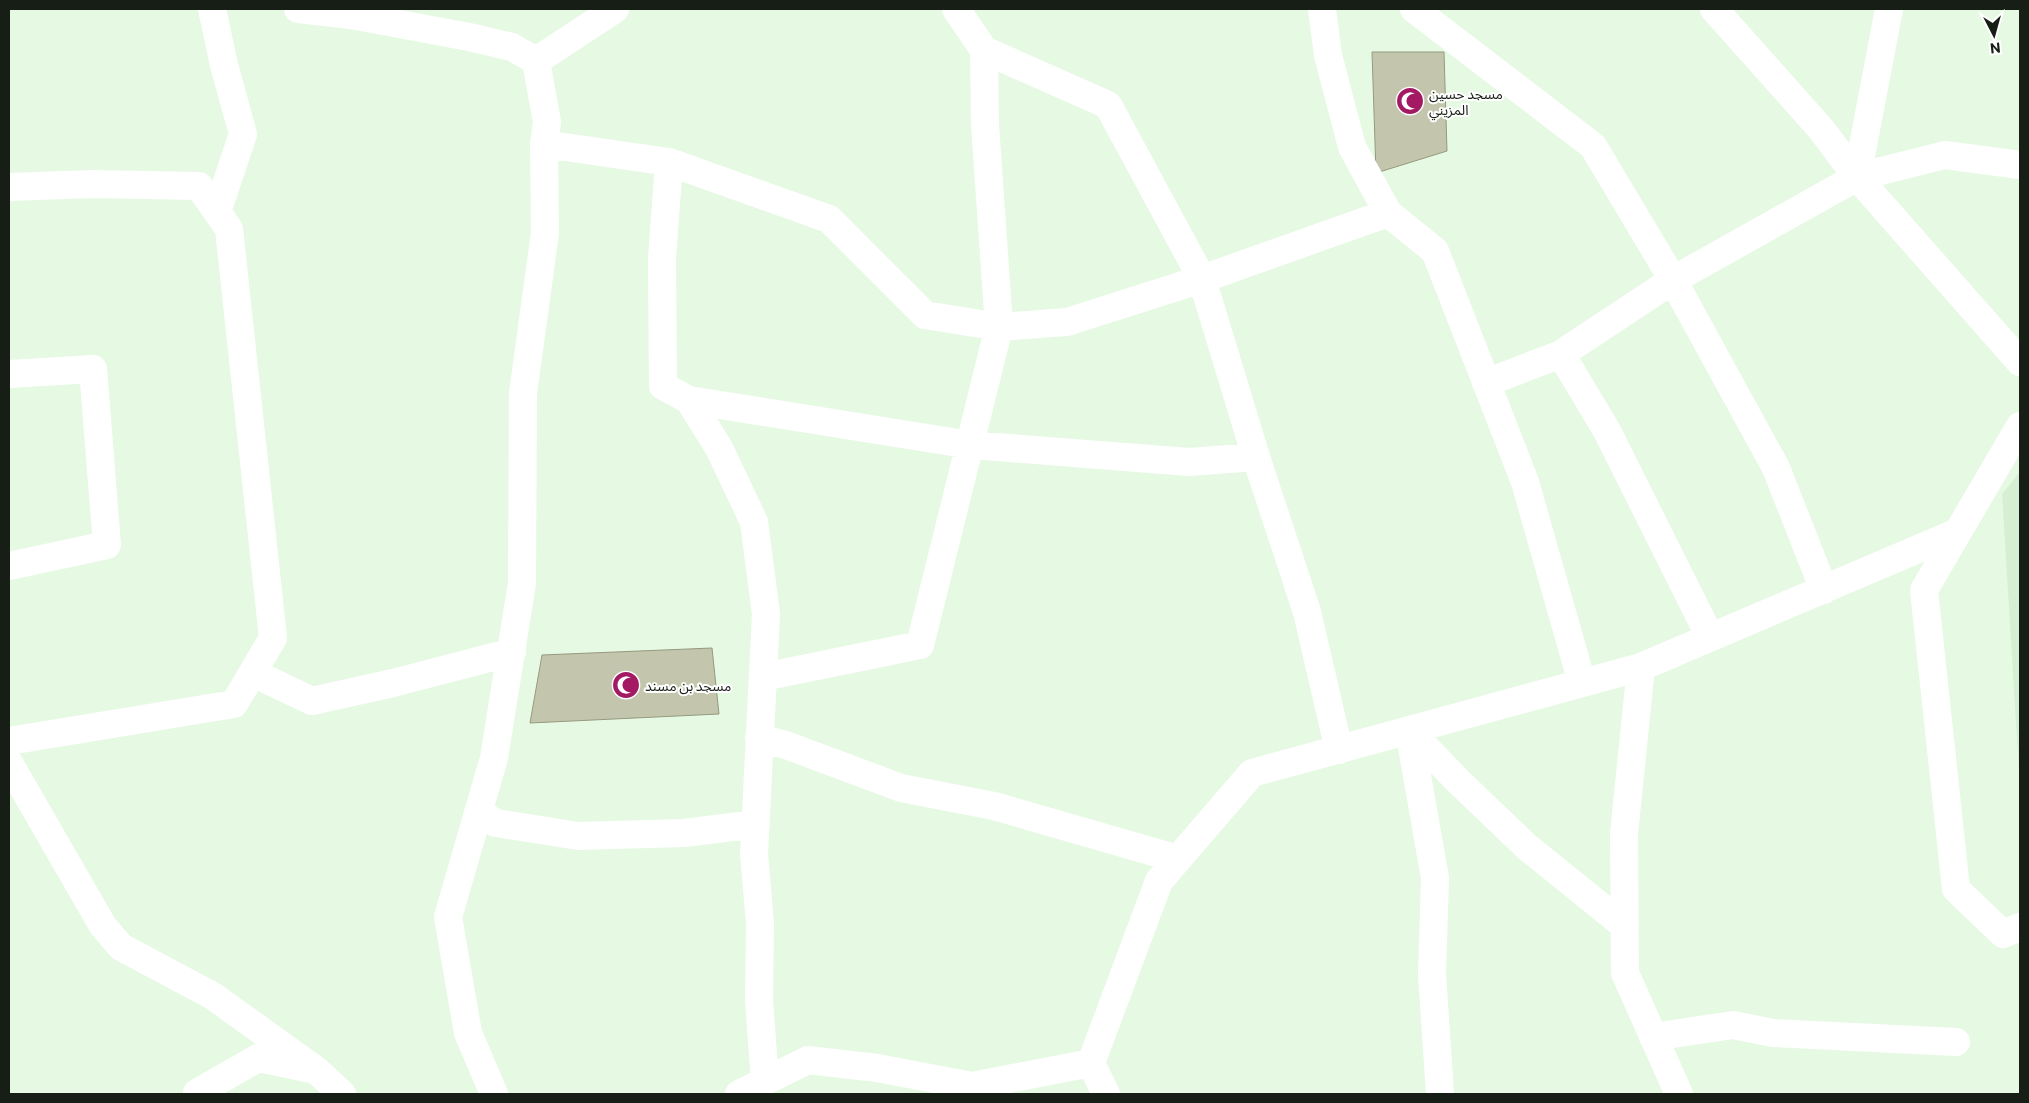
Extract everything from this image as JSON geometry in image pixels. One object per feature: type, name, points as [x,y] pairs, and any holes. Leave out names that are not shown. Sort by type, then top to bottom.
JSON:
[{"type":"street","points":[[212,9],[243,134],[217,212]]},
{"type":"street","points":[[298,9],[351,15],[438,20],[512,47],[536,61],[547,122],[544,144],[545,233],[523,393],[522,583],[494,758],[448,917],[468,1033],[494,1094]]},
{"type":"street","points":[[536,61],[615,9]]},
{"type":"street","points":[[956,9],[984,50],[1108,105],[1202,279],[1256,457],[1307,612],[1339,750]]},
{"type":"street","points":[[1322,9],[1328,55],[1352,147],[1388,213],[1435,251],[1525,482],[1582,683]]},
{"type":"street","points":[[1414,9],[1593,146],[1673,280],[1776,468],[1824,590]]},
{"type":"street","points":[[1714,9],[1821,129],[1857,177],[2020,362]]},
{"type":"street","points":[[1857,177],[1888,9]]},
{"type":"street","points":[[763,677],[920,645],[1000,327],[985,124],[984,50]]},
{"type":"street","points":[[544,144],[669,162],[829,218],[925,315],[1000,327],[1067,322],[1202,279],[1388,213]]},
{"type":"street","points":[[1486,383],[1562,354],[1673,280],[1857,177],[1945,155],[2020,165]]},
{"type":"street","points":[[669,162],[662,258],[663,386],[689,400],[971,445],[1189,462],[1256,457]]},
{"type":"street","points":[[9,187],[93,184],[199,186],[229,229],[274,638],[234,704],[9,741]]},
{"type":"street","points":[[1562,354],[1607,431],[1710,637]]},
{"type":"street","points":[[9,374],[94,369],[108,545],[9,566]]},
{"type":"street","points":[[689,400],[719,448],[754,522],[766,614],[754,854],[760,923],[759,1001],[765,1081]]},
{"type":"street","points":[[2020,426],[1924,590],[1956,889],[2003,934],[2020,926]]},
{"type":"street","points":[[1106,1094],[1091,1063],[1159,881],[1252,774],[1640,667],[1958,532]]},
{"type":"street","points":[[253,673],[312,701],[393,683],[512,652]]},
{"type":"street","points":[[1640,667],[1624,834],[1626,974],[1679,1094]]},
{"type":"street","points":[[1409,730],[1527,847],[1625,926]]},
{"type":"street","points":[[1409,730],[1435,878],[1432,974],[1440,1094]]},
{"type":"street","points":[[759,738],[786,745],[901,788],[994,806],[1178,859]]},
{"type":"street","points":[[9,763],[102,926],[121,947],[213,996],[316,1070],[342,1094]]},
{"type":"street","points":[[478,812],[496,823],[578,836],[684,833],[756,824]]},
{"type":"street","points":[[1653,1037],[1733,1025],[1773,1033],[1956,1042]]},
{"type":"street","points":[[197,1093],[258,1058],[316,1070]]},
{"type":"street","points":[[739,1094],[808,1060],[877,1068],[972,1086],[1091,1063]]},
{"type":"shaded area","points":[[2020,472],[2020,788],[2002,494]]},
{"type":"building","name":"مسجد حسين المزيني","points":[[1372,52],[1444,52],[1447,151],[1376,173]]},
{"type":"building","name":"مسجد بن مسند","points":[[712,648],[719,714],[530,723],[542,655]]},
{"type":"place","name":"مسجد حسين المزيني","points":[[1410,101]]},
{"type":"place","name":"مسجد بن مسند","points":[[626,685]]}]
